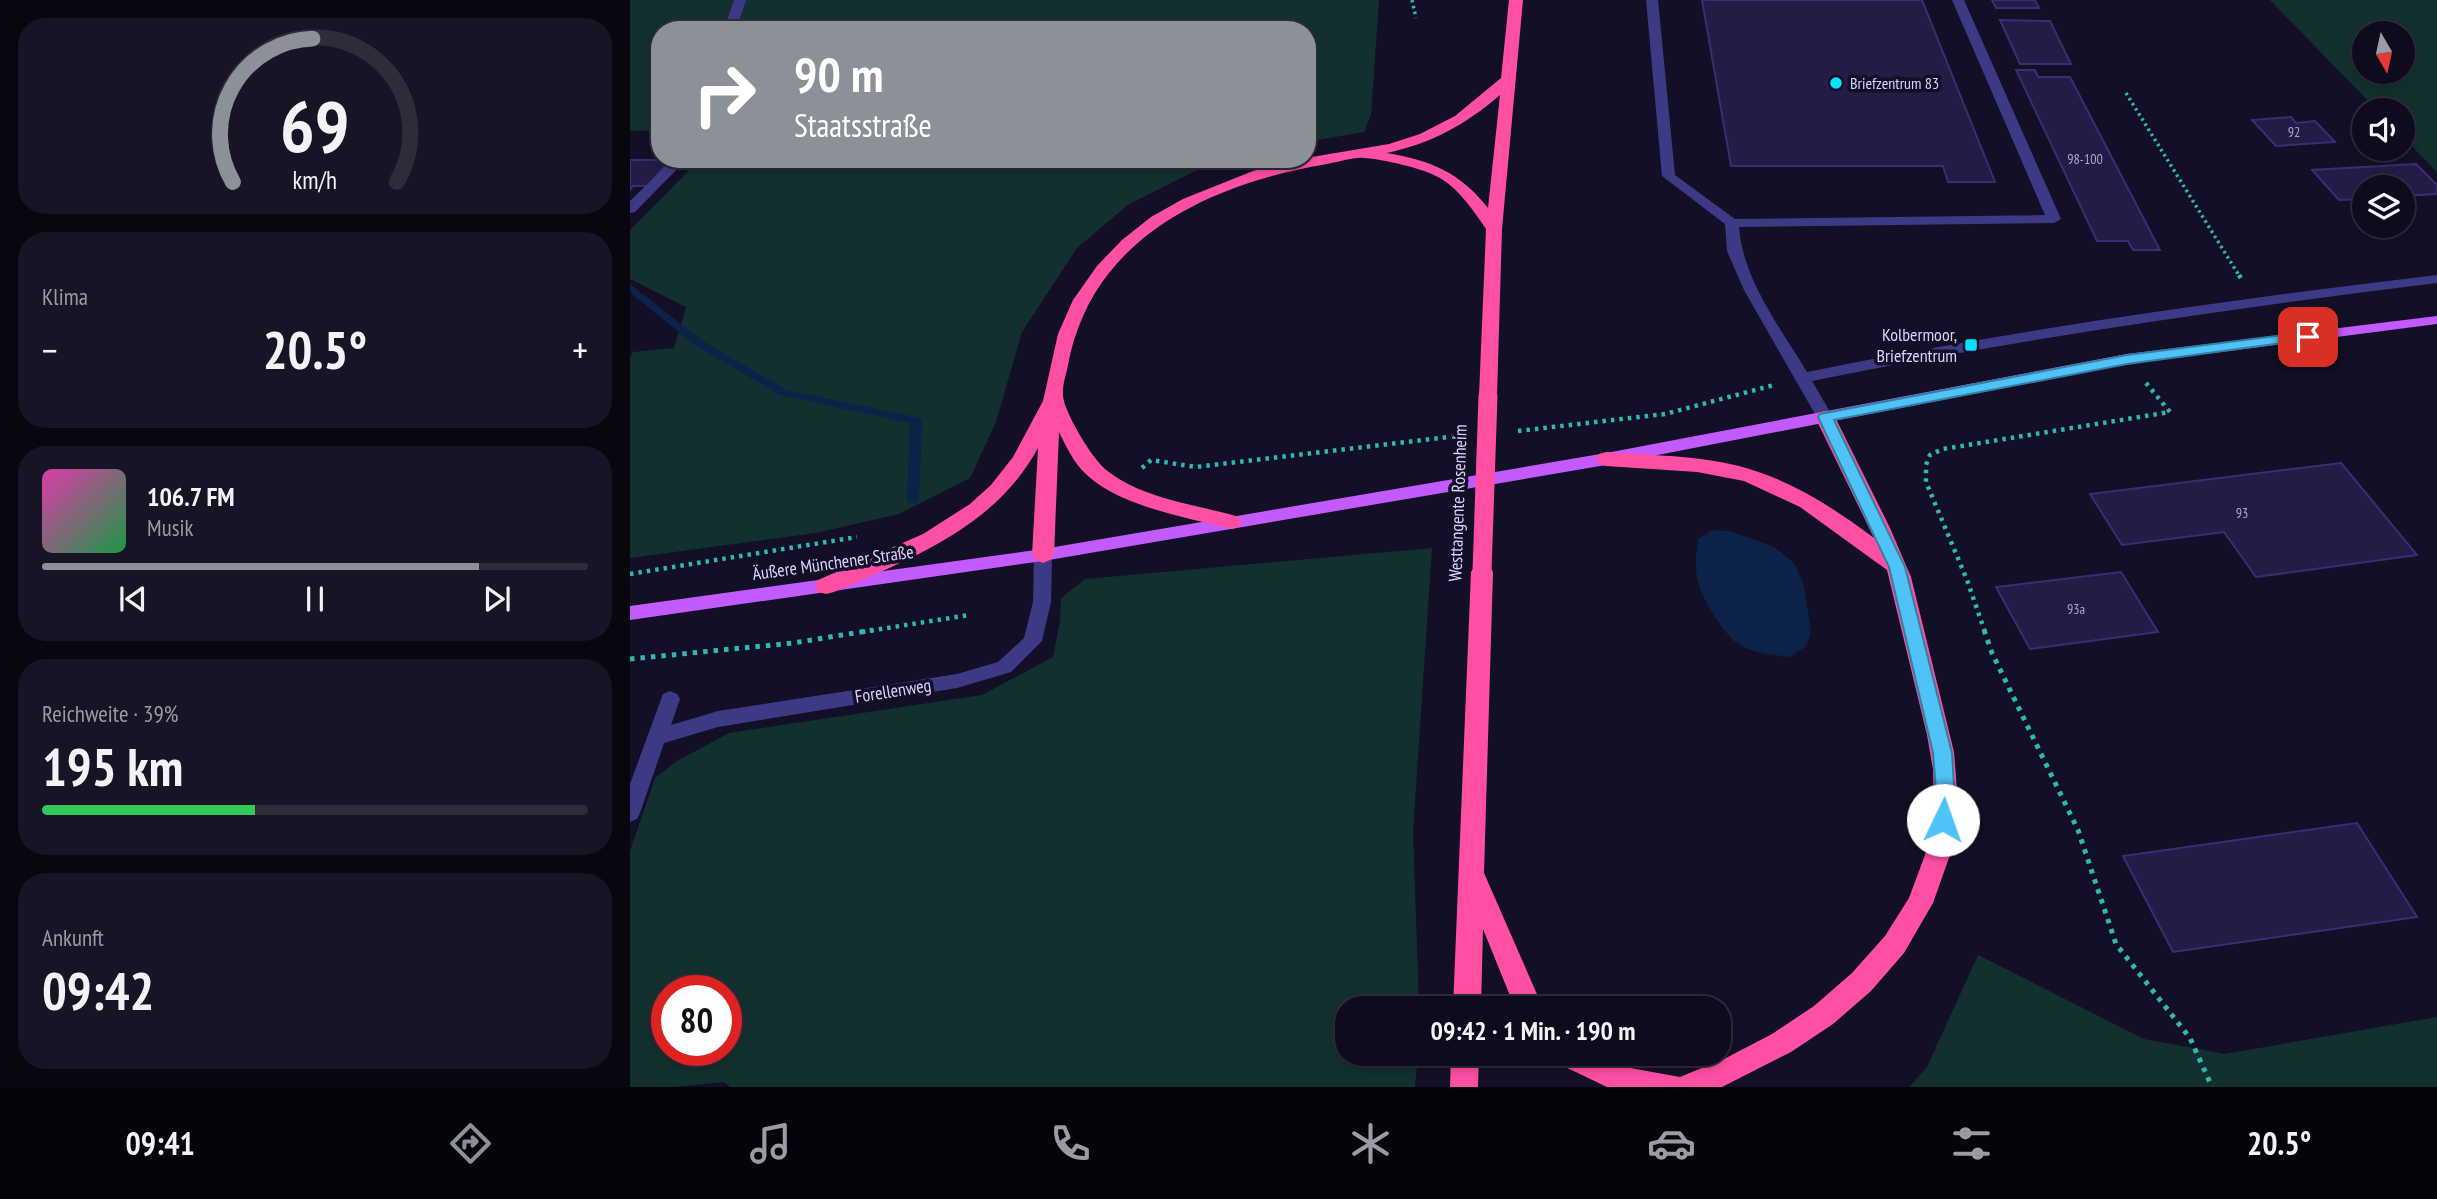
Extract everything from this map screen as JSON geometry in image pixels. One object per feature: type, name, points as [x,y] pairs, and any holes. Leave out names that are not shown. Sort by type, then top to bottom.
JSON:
[{"type":"highway","name":"Westtangente Rosenheim","points":[[1467,996],[1494,229],[1516,0]]},
{"type":"highway","points":[[1316,161],[1361,155],[1412,143],[1445,130],[1510,78]]},
{"type":"highway","points":[[1361,155],[1413,162],[1455,179],[1474,198],[1494,229]]},
{"type":"highway","points":[[1043,555],[1053,398],[1067,335],[1088,286],[1120,249],[1143,230],[1179,207],[1230,184],[1289,168]]},
{"type":"highway","points":[[1053,398],[1088,464],[1103,477],[1146,498],[1232,522]]},
{"type":"highway","points":[[826,586],[939,535],[995,493],[1016,467],[1053,398]]},
{"type":"highway","points":[[1689,1087],[1758,1057],[1805,1029],[1847,998],[1882,961],[1917,911],[1937,858],[1946,802],[1942,753],[1897,567],[1825,417]]},
{"type":"highway","points":[[1605,459],[1700,467],[1749,475],[1805,502],[1854,534],[1897,567]]},
{"type":"highway","points":[[1472,872],[1524,996]]},
{"type":"highway","points":[[1464,1087],[1465,1066]]},
{"type":"highway","points":[[1592,1066],[1623,1080],[1671,1087]]},
{"type":"main road","name":"Äußere Münchener Straße","points":[[630,613],[1043,555],[1605,459],[2127,359],[2437,320]]},
{"type":"street","points":[[733,21],[740,0]]},
{"type":"street","points":[[1652,0],[1669,176],[1732,223],[2054,219],[1958,0]]},
{"type":"street","points":[[630,209],[672,168]]},
{"type":"street","points":[[1732,223],[1734,251],[1743,270],[1825,417]]},
{"type":"street","points":[[1802,378],[1915,354],[2255,301],[2437,279]]},
{"type":"street","name":"Forellenweg","points":[[658,737],[718,719],[957,681],[1004,667],[1033,641],[1042,602],[1043,555]]},
{"type":"street","points":[[630,813],[670,699]]},
{"type":"path","points":[[1412,0],[1416,18]]},
{"type":"path","points":[[2126,93],[2255,301]]},
{"type":"path","points":[[2127,359],[2169,412],[1943,449],[1930,455],[1926,465],[1926,482],[1967,580],[1992,653],[2078,830],[2116,944],[2190,1038],[2212,1087]]},
{"type":"path","points":[[630,574],[867,536]]},
{"type":"path","points":[[630,659],[793,643],[969,615]]},
{"type":"green space","points":[[630,0],[1379,0],[1371,115],[1364,132],[1316,140],[1316,21],[651,21],[651,130],[630,131]]},
{"type":"green space","points":[[2270,0],[2437,0],[2437,172],[2415,149],[2415,98],[2365,98]]},
{"type":"green space","points":[[691,168],[1201,168],[1129,204],[1077,248],[1022,332],[996,422],[970,478],[899,514],[816,533],[630,558],[630,358],[633,352],[674,348],[686,307],[630,279],[630,230]]},
{"type":"green space","points":[[1432,548],[1413,831],[1419,996],[1335,996],[1335,1066],[1417,1066],[1415,1087],[730,1087],[724,1082],[673,1087],[630,1087],[630,851],[655,778],[677,761],[729,733],[982,695],[1053,657],[1061,598],[1085,579]]},
{"type":"green space","points":[[1978,955],[2144,1039],[2225,1054],[2437,1017],[2437,1087],[1909,1087],[1927,1067]]},
{"type":"water","points":[[1712,530],[1729,531],[1775,547],[1795,564],[1804,586],[1811,631],[1806,646],[1790,657],[1762,653],[1737,643],[1728,634],[1704,597],[1696,571],[1698,539]]},
{"type":"building","name":"Briefzentrum 83","points":[[1702,0],[1922,0],[1995,182],[1948,182],[1943,166],[1731,166]]},
{"type":"building","points":[[1992,0],[2035,0],[2039,8],[1996,8]]},
{"type":"building","points":[[2000,20],[2050,21],[2071,64],[2020,64]]},
{"type":"building","points":[[2016,70],[2035,70],[2038,77],[2070,77],[2160,250],[2133,250],[2128,241],[2097,241]]},
{"type":"building","points":[[2291,117],[2296,123],[2315,121],[2335,142],[2276,146],[2252,120]]},
{"type":"building","points":[[630,160],[651,160],[651,168],[663,168],[648,186],[633,186],[630,190]]},
{"type":"building","points":[[2416,164],[2437,185],[2437,194],[2415,195],[2415,175],[2352,175],[2352,199],[2339,200],[2312,170]]},
{"type":"building","points":[[2341,463],[2417,555],[2256,577],[2224,532],[2122,545],[2090,494]]},
{"type":"building","points":[[2121,572],[2158,632],[2030,649],[1996,587]]},
{"type":"building","points":[[2357,823],[2417,917],[2173,952],[2123,856]]},
{"type":"waterway","points":[[630,287],[697,342],[784,393],[916,421],[913,500]]},
{"type":"place","name":"Briefzentrum 83","points":[[1836,83]]},
{"type":"place","name":"Kolbermoor, Briefzentrum","points":[[1971,345]]},
{"type":"route","points":[[1943,820],[1946,802],[1942,753],[1897,567],[1825,417],[2127,359],[2308,337]]}]
